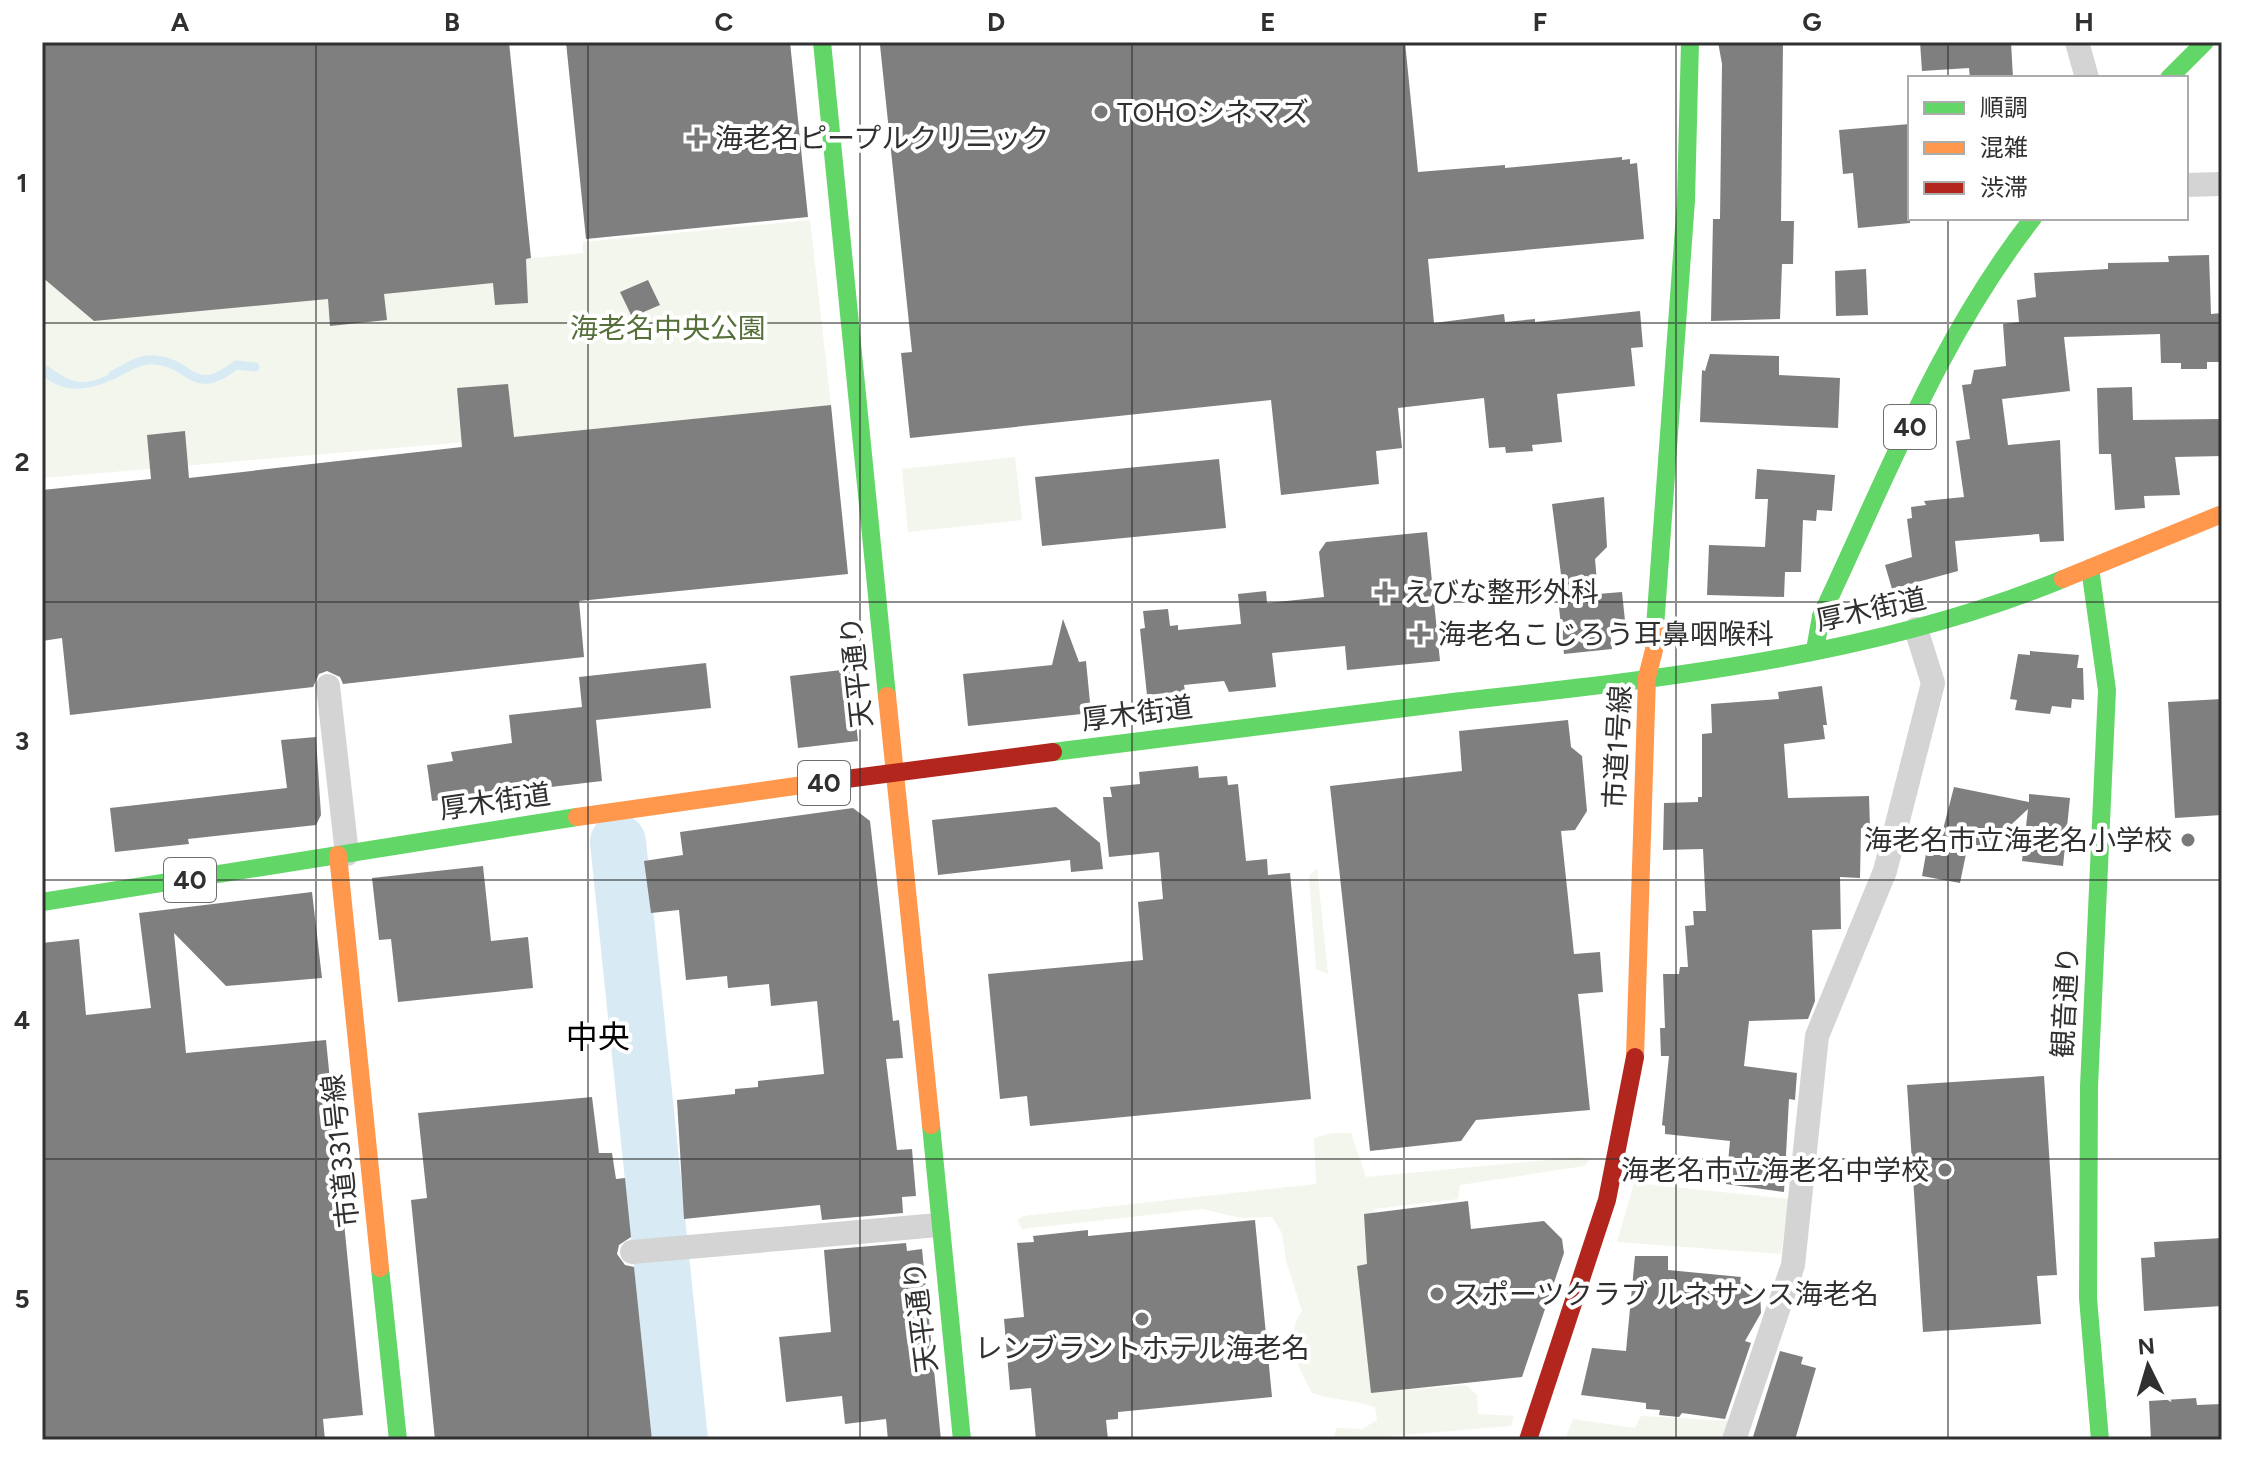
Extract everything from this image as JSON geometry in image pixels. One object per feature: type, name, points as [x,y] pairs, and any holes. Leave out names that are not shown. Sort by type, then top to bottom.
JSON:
[{"type":"main road","name":"天平通り","points":[[822,42],[938,1225],[962,1440]]},
{"type":"main road","name":"市道1号線","points":[[1528,1440],[1607,1200],[1635,1064],[1647,677],[1654,650],[1656,570],[1686,200],[1690,42]]},
{"type":"main road","points":[[2171,76],[2205,42]]},
{"type":"main road","name":"40","points":[[1815,650],[1821,616],[1964,317],[2014,239],[2031,220]]},
{"type":"main road","name":"厚木街道","points":[[42,902],[342,854],[894,773],[1647,677],[1815,650],[1955,619],[2222,514]]},
{"type":"main road","name":"観音通り","points":[[2090,568],[2107,690],[2089,1102],[2088,1298],[2100,1440]]},
{"type":"main road","name":"市道331号線","points":[[342,854],[398,1440]]},
{"type":"street","points":[[2077,42],[2086,76]]},
{"type":"street","points":[[2188,185],[2222,184]]},
{"type":"street","points":[[1734,1440],[1793,1265],[1817,1036],[1885,871],[1933,683],[1916,629]]},
{"type":"street","points":[[329,694],[342,854]]},
{"type":"street","points":[[642,1251],[938,1225]]},
{"type":"green space","name":"海老名中央公園","points":[[810,220],[831,405],[488,440],[42,478],[42,277],[95,321],[507,281],[506,261],[583,253],[583,242]]},
{"type":"green space","points":[[1015,457],[1022,520],[908,532],[902,469]]},
{"type":"green space","points":[[1317,868],[1328,974],[1316,969],[1309,876]]},
{"type":"green space","points":[[1332,1133],[1351,1133],[1366,1177],[1580,1157],[1589,1161],[1584,1166],[1460,1185],[1458,1199],[1374,1209],[1390,1386],[1395,1391],[1466,1385],[1477,1395],[1478,1414],[1514,1416],[1511,1426],[1390,1436],[1390,1440],[1333,1440],[1337,1428],[1362,1429],[1377,1420],[1375,1407],[1312,1393],[1294,1352],[1293,1332],[1302,1311],[1286,1261],[1282,1233],[1272,1217],[1240,1218],[1203,1209],[1022,1229],[1017,1220],[1023,1216],[1316,1184],[1314,1138]]},
{"type":"green space","points":[[1634,1183],[1789,1199],[1781,1254],[1617,1242]]},
{"type":"green space","points":[[1641,1416],[1731,1421],[1724,1440],[1565,1440],[1573,1419],[1635,1428]]},
{"type":"shaded area","points":[[47,365],[67,378],[84,382],[121,368],[123,373],[94,387],[63,387],[43,376]]},
{"type":"building","points":[[509,42],[531,258],[526,259],[528,303],[495,305],[493,283],[384,294],[387,320],[330,326],[328,299],[94,321],[42,277],[42,43]]},
{"type":"building","points":[[566,42],[790,42],[808,217],[586,239]]},
{"type":"building","points":[[888,42],[1405,42],[1418,172],[1622,157],[1622,160],[1630,159],[1630,164],[1637,163],[1644,239],[1428,259],[1434,323],[1504,314],[1505,322],[1535,319],[1535,322],[1640,311],[1643,347],[1631,348],[1635,386],[1557,394],[1562,442],[1532,445],[1533,451],[1506,453],[1505,447],[1489,448],[1484,398],[1398,408],[1402,448],[1376,451],[1379,484],[1281,495],[1271,400],[910,438],[901,353],[912,352],[880,45]]},
{"type":"building","points":[[1718,42],[1783,42],[1781,221],[1794,221],[1793,264],[1782,264],[1780,319],[1711,321],[1713,219],[1720,219],[1722,64]]},
{"type":"building","points":[[1920,42],[2011,42],[2013,76],[1970,76],[1969,68],[1922,71]]},
{"type":"building","points":[[1908,124],[1910,223],[1858,228],[1853,173],[1843,174],[1839,130]]},
{"type":"building","points":[[2209,255],[2211,314],[2222,313],[2222,362],[2207,362],[2207,369],[2181,369],[2181,363],[2161,363],[2160,334],[2064,337],[2070,391],[2002,399],[2008,445],[2060,440],[2064,541],[2040,542],[2039,534],[1955,541],[1958,571],[1892,589],[1885,565],[1912,557],[1907,519],[1912,518],[1911,507],[1926,505],[1924,501],[1964,497],[1956,441],[1970,439],[1962,385],[1971,384],[1974,370],[2006,366],[2003,324],[2019,322],[2017,300],[2036,297],[2034,273],[2108,269],[2108,263],[2169,262],[2168,256]]},
{"type":"building","points":[[1866,269],[1868,315],[1836,316],[1835,271]]},
{"type":"building","points":[[648,280],[660,305],[632,317],[620,292]]},
{"type":"building","points":[[1710,354],[1779,356],[1779,375],[1840,378],[1838,428],[1700,422],[1702,370],[1705,371]]},
{"type":"building","points":[[508,384],[514,437],[831,405],[848,574],[579,601],[584,657],[343,684],[340,677],[327,671],[319,674],[313,687],[70,715],[62,638],[42,641],[42,490],[151,479],[147,435],[185,431],[189,478],[462,447],[457,388]]},
{"type":"building","points":[[2132,387],[2133,420],[2222,419],[2222,456],[2175,457],[2180,495],[2144,496],[2145,508],[2115,510],[2111,454],[2099,454],[2097,388]]},
{"type":"building","points":[[1219,459],[1226,528],[1042,546],[1035,477]]},
{"type":"building","points":[[1757,469],[1835,475],[1832,511],[1817,510],[1816,521],[1803,520],[1801,572],[1785,572],[1784,597],[1707,595],[1709,545],[1765,547],[1768,499],[1755,499]]},
{"type":"building","points":[[1604,497],[1607,547],[1595,559],[1598,594],[1622,592],[1626,630],[1610,632],[1612,649],[1564,654],[1558,598],[1564,598],[1552,504]]},
{"type":"building","points":[[1427,532],[1440,661],[1347,670],[1345,646],[1272,653],[1276,687],[1229,692],[1224,681],[1184,685],[1185,691],[1147,695],[1140,629],[1145,628],[1143,611],[1168,609],[1170,626],[1178,625],[1178,630],[1241,624],[1238,594],[1266,591],[1267,603],[1324,597],[1319,552],[1326,542]]},
{"type":"building","points":[[1063,619],[1079,662],[1086,661],[1091,713],[968,726],[963,674],[1052,665]]},
{"type":"building","points":[[2030,651],[2079,655],[2077,668],[2083,668],[2084,700],[2072,699],[2071,708],[2052,706],[2050,714],[2015,710],[2017,700],[2010,699],[2018,654],[2030,655]]},
{"type":"building","points":[[706,663],[711,708],[596,720],[602,781],[432,801],[427,765],[453,761],[451,752],[512,743],[509,715],[582,707],[579,677]]},
{"type":"building","points":[[850,669],[858,741],[798,748],[790,676]]},
{"type":"building","points":[[1822,686],[1827,725],[1823,725],[1825,739],[1784,744],[1788,798],[1869,796],[1870,828],[1861,828],[1860,878],[1840,877],[1841,929],[1812,930],[1815,1001],[1808,1019],[1749,1021],[1744,1066],[1797,1073],[1795,1100],[1789,1099],[1784,1192],[1726,1184],[1730,1141],[1665,1134],[1665,1126],[1662,1125],[1669,1056],[1661,1056],[1660,1028],[1665,1028],[1663,974],[1679,974],[1680,967],[1688,967],[1685,926],[1694,925],[1693,911],[1706,911],[1703,849],[1663,850],[1664,803],[1698,802],[1698,797],[1702,797],[1702,734],[1712,733],[1711,704],[1779,699],[1778,692]]},
{"type":"building","points":[[2222,699],[2222,815],[2175,818],[2168,702]]},
{"type":"building","points":[[1568,720],[1571,747],[1582,756],[1587,811],[1575,830],[1561,831],[1574,954],[1600,952],[1603,992],[1578,994],[1590,1110],[1476,1120],[1461,1141],[1370,1151],[1330,786],[1462,771],[1459,731]]},
{"type":"building","points":[[316,737],[321,815],[316,825],[188,839],[189,844],[115,852],[110,808],[287,788],[281,740]]},
{"type":"building","points":[[1198,766],[1199,778],[1227,776],[1228,785],[1238,784],[1246,861],[1267,859],[1268,875],[1290,873],[1311,1099],[1030,1126],[1027,1096],[1000,1099],[988,974],[1143,960],[1138,902],[1163,899],[1159,852],[1109,857],[1103,797],[1112,797],[1110,787],[1140,784],[1139,772]]},
{"type":"building","points":[[1954,787],[2029,802],[2029,794],[2070,798],[2063,866],[2022,861],[2028,809],[1986,848],[1968,844],[1960,883],[1922,876],[1928,843],[1939,845]]},
{"type":"building","points":[[1056,807],[1100,843],[1103,869],[1071,872],[1070,860],[938,875],[932,820]]},
{"type":"building","points":[[853,808],[870,821],[893,1021],[899,1020],[903,1058],[886,1059],[897,1150],[912,1149],[916,1196],[902,1197],[903,1213],[822,1220],[820,1205],[684,1219],[677,1100],[735,1094],[735,1089],[758,1087],[758,1081],[824,1074],[817,1001],[771,1006],[769,984],[728,988],[727,976],[686,980],[679,910],[651,913],[644,861],[683,855],[680,832]]},
{"type":"building","points":[[483,866],[491,941],[528,937],[533,988],[398,1002],[391,939],[379,940],[372,878]]},
{"type":"building","points":[[312,892],[322,978],[226,986],[174,933],[186,1053],[326,1040],[363,1415],[323,1419],[325,1440],[42,1440],[42,943],[79,939],[86,1015],[151,1008],[139,913]]},
{"type":"building","points":[[2044,1076],[2057,1275],[2037,1276],[2041,1324],[1923,1332],[1907,1085]]},
{"type":"building","points":[[592,1097],[599,1153],[612,1153],[616,1179],[625,1178],[631,1237],[619,1245],[617,1254],[625,1265],[634,1267],[652,1440],[435,1440],[411,1200],[427,1198],[418,1113]]},
{"type":"building","points":[[1468,1201],[1471,1229],[1544,1221],[1562,1239],[1564,1253],[1522,1377],[1371,1393],[1357,1266],[1367,1264],[1364,1214]]},
{"type":"building","points":[[1255,1220],[1272,1397],[1118,1412],[1118,1419],[1106,1420],[1108,1440],[1036,1440],[1031,1388],[1010,1390],[1004,1319],[1024,1317],[1017,1243],[1034,1242],[1033,1236],[1088,1230],[1088,1236]]},
{"type":"building","points":[[2222,1238],[2222,1306],[2144,1311],[2141,1258],[2155,1257],[2154,1242]]},
{"type":"building","points":[[906,1243],[907,1251],[922,1249],[941,1440],[888,1440],[886,1419],[845,1424],[842,1396],[786,1402],[779,1337],[831,1332],[824,1250]]},
{"type":"building","points":[[1635,1256],[1668,1256],[1668,1270],[1741,1277],[1740,1282],[1754,1286],[1760,1292],[1761,1313],[1745,1341],[1751,1343],[1725,1419],[1682,1413],[1679,1417],[1659,1415],[1660,1410],[1646,1409],[1646,1403],[1581,1395],[1592,1348],[1626,1351]]},
{"type":"building","points":[[1780,1351],[1803,1357],[1801,1364],[1816,1368],[1795,1440],[1752,1440]]},
{"type":"building","points":[[2196,1398],[2197,1405],[2222,1404],[2222,1440],[2151,1440],[2149,1401]]},
{"type":"waterway","points":[[113,375],[133,364],[149,360],[168,362],[201,379],[221,375],[236,365],[255,367]]},
{"type":"waterway","points":[[618,842],[680,1440]]},
{"type":"traffic: fast","points":[[822,42],[887,696]]},
{"type":"traffic: fast","points":[[1655,627],[1686,200],[1690,42]]},
{"type":"traffic: fast","points":[[2171,76],[2205,42]]},
{"type":"traffic: fast","points":[[1815,650],[1821,616],[1916,411],[1969,312],[2032,220]]},
{"type":"traffic: fast","points":[[2090,568],[2107,690],[2089,1087],[2088,1298],[2100,1440]]},
{"type":"traffic: fast","points":[[1053,752],[1767,661],[1918,627],[2063,579]]},
{"type":"traffic: fast","points":[[42,902],[577,817]]},
{"type":"traffic: fast","points":[[931,1125],[962,1440]]},
{"type":"traffic: fast","points":[[380,1268],[398,1440]]},
{"type":"traffic: slow","points":[[2063,579],[2222,514]]},
{"type":"traffic: slow","points":[[1635,1057],[1647,677],[1654,650],[1655,627]]},
{"type":"traffic: slow","points":[[887,696],[931,1125]]},
{"type":"traffic: slow","points":[[577,817],[831,781]]},
{"type":"traffic: slow","points":[[338,855],[380,1268]]},
{"type":"traffic: jam","points":[[831,781],[1053,752]]},
{"type":"traffic: jam","points":[[1528,1440],[1607,1200],[1635,1057]]},
{"type":"place","name":"TOHOシネマズ","points":[[1101,112]]},
{"type":"place","name":"海老名ピープルクリニック","points":[[697,138]]},
{"type":"place","name":"えびな整形外科","points":[[1385,592]]},
{"type":"place","name":"海老名こじろう耳鼻咽喉科","points":[[1420,634]]},
{"type":"place","name":"海老名市立海老名小学校","points":[[2188,840]]},
{"type":"place","name":"海老名市立海老名中学校","points":[[1945,1170]]},
{"type":"place","name":"スポーツクラブ ルネサンス海老名","points":[[1437,1294]]},
{"type":"place","name":"レンブラントホテル海老名","points":[[1142,1319]]},
{"type":"district","name":"中央","points":[[598,1037]]}]
